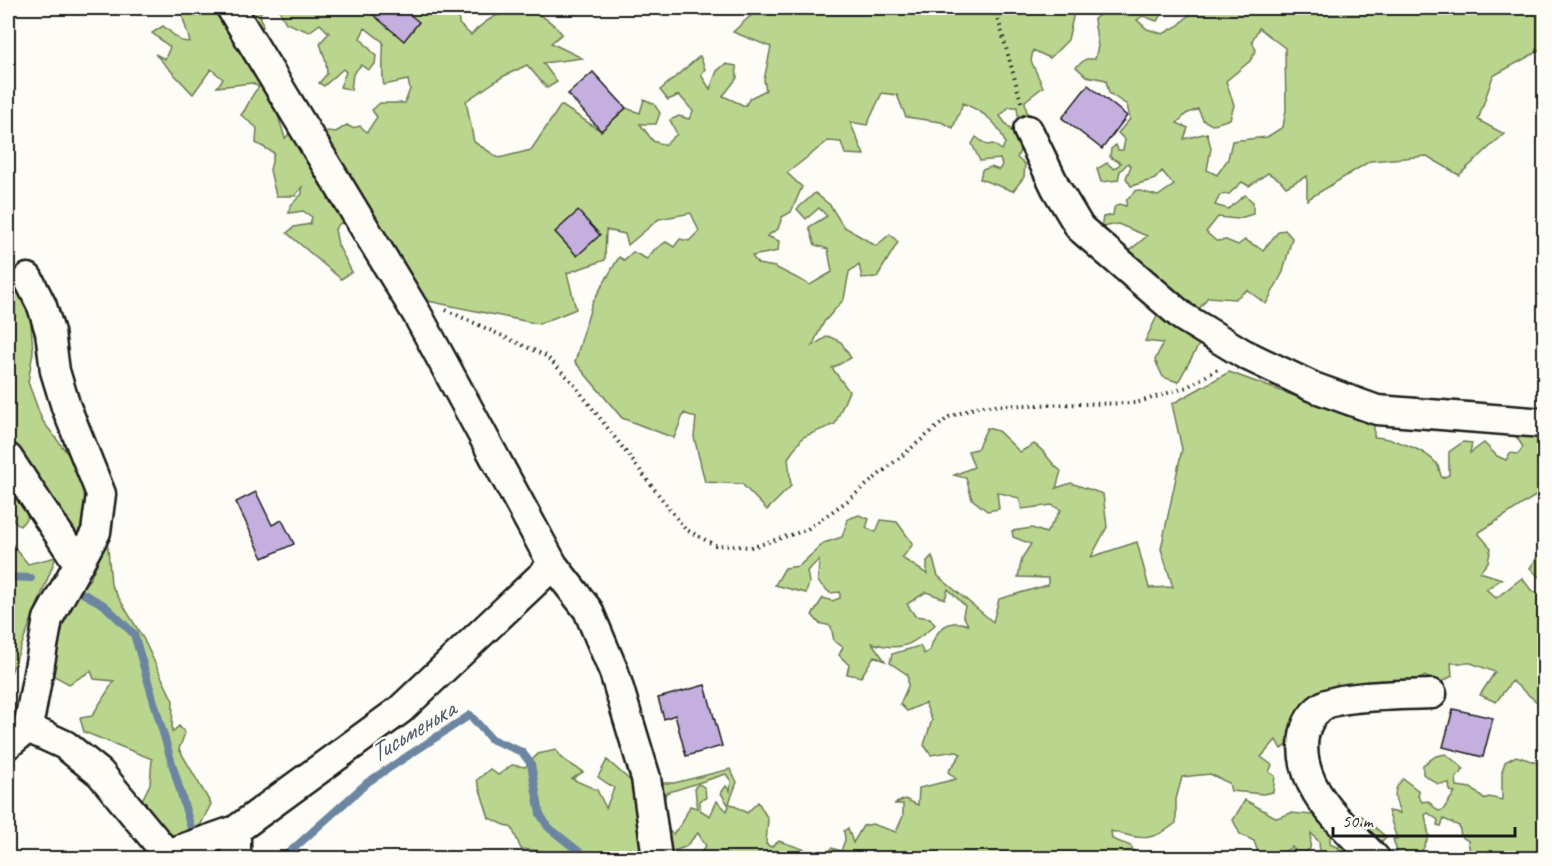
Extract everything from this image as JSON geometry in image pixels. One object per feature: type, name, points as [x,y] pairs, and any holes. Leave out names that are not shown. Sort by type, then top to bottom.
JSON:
[{"type":"street","points":[[231,8],[417,314],[553,565],[588,610],[614,672],[646,778],[657,858]]},
{"type":"street","points":[[1028,129],[1056,188],[1080,228],[1183,317],[1244,354],[1313,387],[1377,410],[1545,423]]},
{"type":"street","points":[[28,278],[42,306],[50,332],[55,370],[66,407],[101,494],[96,531],[48,620],[18,736],[65,745],[100,772],[167,854],[236,830],[400,710],[553,565]]},
{"type":"street","points":[[8,458],[78,563]]},
{"type":"street","points":[[1375,858],[1317,793],[1306,766],[1302,742],[1309,722],[1324,705],[1356,699],[1432,694]]},
{"type":"street","points":[[236,830],[236,858]]},
{"type":"path","points":[[995,8],[1028,129]]},
{"type":"path","points":[[417,314],[441,308],[546,356],[573,383],[685,529],[715,544],[753,547],[806,530],[847,501],[949,417],[980,406],[1136,403],[1187,387],[1244,354]]},
{"type":"green space","points":[[180,8],[218,8],[272,96],[285,138],[295,128],[336,132],[347,125],[352,128],[360,126],[367,132],[377,117],[372,110],[380,103],[405,103],[410,89],[408,80],[384,85],[383,42],[365,28],[360,38],[376,56],[375,64],[368,70],[361,65],[353,74],[351,90],[340,87],[346,72],[343,69],[324,86],[319,83],[327,74],[320,43],[329,33],[320,24],[309,32],[286,23],[278,8],[459,8],[459,24],[471,35],[493,17],[505,13],[517,10],[529,11],[540,16],[562,34],[551,43],[582,58],[543,63],[557,82],[547,88],[527,65],[502,77],[466,101],[474,142],[499,158],[531,150],[561,105],[601,131],[626,108],[640,113],[644,99],[654,104],[660,113],[656,124],[640,124],[653,141],[665,145],[677,134],[670,120],[679,116],[689,119],[693,111],[679,95],[668,100],[660,90],[700,56],[705,69],[701,75],[710,89],[717,71],[725,64],[736,66],[737,78],[723,96],[745,106],[750,98],[766,90],[764,80],[771,47],[733,32],[759,8],[1075,8],[1068,40],[1050,58],[1033,50],[1031,61],[1043,87],[1025,101],[1027,113],[1036,117],[1047,140],[1020,133],[1017,107],[1009,107],[1000,116],[1022,145],[1017,158],[1025,164],[1024,177],[1013,191],[980,179],[982,170],[991,167],[999,170],[1002,165],[1000,159],[980,161],[972,144],[976,137],[987,145],[993,144],[1002,150],[1005,143],[999,129],[983,114],[963,103],[953,128],[941,122],[906,117],[897,95],[882,93],[867,125],[850,122],[864,155],[845,154],[841,142],[828,141],[787,173],[802,187],[791,212],[782,217],[778,229],[767,236],[779,241],[778,251],[752,256],[758,264],[775,267],[810,285],[832,272],[828,249],[815,245],[809,227],[827,216],[819,208],[806,219],[797,209],[815,193],[830,205],[843,226],[876,246],[890,234],[898,242],[877,277],[862,278],[859,264],[849,272],[844,299],[824,322],[812,346],[828,336],[841,342],[851,358],[832,368],[849,391],[835,424],[803,437],[788,458],[791,486],[767,510],[742,484],[705,482],[694,437],[696,418],[684,413],[674,438],[622,418],[575,362],[592,303],[619,257],[624,260],[633,252],[647,259],[654,250],[666,242],[674,247],[680,239],[689,241],[699,231],[691,213],[659,219],[628,245],[625,234],[606,230],[605,260],[567,273],[576,309],[539,324],[428,301],[409,290],[374,234],[340,223],[335,229],[338,245],[352,272],[341,279],[287,233],[294,227],[310,224],[312,217],[303,211],[289,213],[290,206],[302,194],[302,187],[295,196],[276,196],[270,170],[274,153],[256,143],[257,128],[241,115],[259,87],[252,83],[217,87],[223,79],[211,69],[193,94],[155,54],[165,59],[170,47],[152,33],[163,26],[181,41],[190,42]]},
{"type":"green space","points":[[255,8],[264,8],[260,13],[263,27],[249,28]]},
{"type":"green space","points":[[1104,8],[1165,8],[1157,21],[1143,16],[1137,20],[1147,29],[1163,34],[1179,25],[1196,8],[1544,8],[1544,48],[1493,76],[1478,120],[1504,134],[1459,175],[1427,156],[1370,161],[1307,200],[1307,176],[1286,187],[1280,180],[1268,173],[1249,186],[1242,182],[1229,194],[1220,195],[1215,205],[1228,209],[1245,195],[1253,202],[1253,214],[1237,219],[1218,217],[1206,232],[1216,241],[1226,240],[1238,245],[1245,240],[1263,250],[1279,231],[1285,230],[1292,238],[1283,272],[1266,304],[1247,290],[1235,299],[1208,297],[1187,325],[1201,341],[1178,382],[1163,377],[1155,360],[1163,343],[1145,341],[1159,312],[1124,255],[1147,236],[1118,224],[1101,227],[1103,217],[1113,215],[1114,208],[1119,204],[1126,206],[1127,199],[1137,190],[1158,196],[1174,185],[1162,171],[1155,179],[1131,186],[1126,178],[1131,166],[1128,163],[1120,171],[1118,180],[1101,182],[1097,169],[1107,163],[1114,169],[1121,163],[1110,157],[1111,149],[1116,145],[1118,150],[1123,150],[1125,140],[1118,133],[1130,119],[1127,105],[1109,93],[1106,80],[1086,76],[1076,67],[1086,59],[1095,59],[1098,46],[1094,19],[1105,11]],"holes":[[[1259,28],[1285,48],[1286,110],[1283,127],[1267,137],[1232,141],[1228,159],[1217,175],[1207,170],[1211,148],[1207,133],[1184,139],[1188,128],[1177,123],[1186,114],[1198,109],[1203,120],[1212,125],[1230,119],[1234,105],[1226,81],[1250,61],[1256,50],[1252,41]]]},
{"type":"green space","points":[[8,280],[30,309],[33,352],[28,382],[42,420],[74,462],[94,498],[85,533],[73,545],[34,510],[20,526],[8,515],[8,487],[15,480],[8,465]]},
{"type":"green space","points":[[1229,372],[1349,416],[1348,409],[1374,423],[1374,437],[1408,445],[1432,459],[1438,465],[1442,478],[1449,475],[1449,452],[1463,442],[1472,443],[1470,453],[1484,443],[1497,456],[1506,460],[1510,453],[1518,454],[1523,447],[1511,428],[1544,434],[1543,491],[1478,533],[1491,548],[1488,562],[1480,572],[1502,579],[1486,589],[1496,598],[1522,578],[1531,590],[1544,598],[1544,708],[1512,681],[1496,702],[1480,695],[1495,672],[1471,663],[1451,663],[1452,676],[1438,684],[1425,676],[1401,690],[1350,691],[1337,684],[1319,701],[1295,741],[1281,749],[1276,740],[1261,757],[1272,765],[1269,772],[1275,776],[1273,792],[1263,794],[1231,791],[1229,783],[1210,774],[1182,777],[1176,799],[1176,823],[1160,834],[1145,837],[1111,831],[1112,839],[1131,846],[1138,858],[697,858],[706,846],[698,833],[685,847],[668,853],[662,825],[673,834],[682,823],[690,806],[697,808],[695,787],[699,784],[705,788],[706,798],[700,800],[700,810],[710,816],[717,801],[727,811],[729,806],[721,793],[726,786],[730,791],[731,781],[726,774],[666,793],[646,858],[579,858],[553,852],[521,849],[512,828],[489,818],[477,780],[490,769],[498,775],[512,765],[525,767],[538,754],[556,750],[561,758],[583,772],[572,779],[597,790],[606,808],[614,788],[598,777],[607,760],[633,783],[674,783],[730,769],[737,782],[729,803],[747,813],[758,802],[768,819],[766,844],[771,847],[779,841],[824,856],[832,848],[841,851],[845,840],[844,831],[848,828],[853,843],[863,826],[872,824],[896,832],[903,816],[903,804],[894,804],[905,799],[918,805],[919,788],[956,779],[948,772],[961,754],[955,751],[931,755],[924,745],[932,720],[925,703],[907,711],[900,704],[908,686],[908,675],[890,663],[892,654],[920,646],[924,654],[930,650],[935,637],[943,627],[954,623],[968,625],[963,615],[965,606],[948,589],[945,599],[926,592],[907,604],[915,616],[930,618],[935,625],[920,638],[899,647],[872,643],[885,661],[874,656],[861,677],[847,674],[849,665],[839,655],[843,647],[834,641],[831,626],[819,623],[812,615],[823,598],[832,601],[840,598],[840,592],[830,593],[818,582],[819,560],[807,571],[809,583],[806,593],[775,585],[785,568],[799,566],[824,543],[842,537],[848,519],[859,515],[869,519],[866,528],[876,532],[881,520],[897,522],[913,544],[902,558],[927,574],[927,561],[932,556],[938,576],[993,622],[999,599],[1048,585],[1048,578],[1018,577],[1022,558],[1031,544],[1013,537],[1012,531],[1032,528],[1046,533],[1061,510],[1052,505],[1022,509],[1019,498],[997,492],[999,509],[987,511],[972,499],[966,478],[954,475],[974,467],[968,451],[977,449],[987,428],[998,431],[1020,452],[1034,444],[1038,447],[1061,471],[1056,488],[1071,483],[1103,494],[1107,527],[1091,557],[1137,542],[1149,588],[1173,587],[1161,549],[1182,449],[1172,404]]},
{"type":"green space","points":[[105,511],[111,585],[143,638],[173,701],[172,732],[179,726],[185,733],[179,749],[211,804],[200,826],[167,837],[141,802],[150,784],[152,759],[84,732],[80,718],[92,716],[114,681],[94,679],[91,671],[69,684],[45,671],[68,601],[90,579],[99,559]]},
{"type":"green space","points":[[8,539],[28,564],[56,557],[8,680]]},
{"type":"green space","points":[[1544,547],[1544,582],[1530,568]]},
{"type":"green space","points":[[1446,754],[1464,769],[1456,778],[1457,786],[1471,788],[1484,799],[1489,797],[1502,800],[1502,772],[1505,762],[1516,756],[1544,765],[1544,858],[1471,858],[1468,841],[1461,836],[1459,826],[1444,819],[1441,826],[1437,825],[1438,820],[1428,813],[1425,815],[1429,836],[1422,851],[1427,858],[1399,858],[1393,839],[1397,839],[1388,811],[1400,813],[1395,791],[1403,779],[1419,791],[1418,796],[1422,802],[1428,801],[1438,811],[1443,810],[1455,792],[1450,791],[1449,783],[1438,784],[1423,774],[1423,765],[1436,756]]},
{"type":"green space","points":[[1245,800],[1277,818],[1291,813],[1312,815],[1312,805],[1330,832],[1330,844],[1339,848],[1338,818],[1362,816],[1386,837],[1373,850],[1376,858],[1315,858],[1320,853],[1319,842],[1311,833],[1310,849],[1299,855],[1292,847],[1276,857],[1259,855],[1254,841],[1240,834],[1233,820]]},
{"type":"building","points":[[375,8],[402,8],[419,22],[404,41],[371,13]]},
{"type":"building","points":[[593,72],[626,108],[601,131],[568,94]]},
{"type":"building","points":[[1088,85],[1127,116],[1102,149],[1062,118]]},
{"type":"building","points":[[578,211],[600,235],[577,256],[555,232]]},
{"type":"building","points":[[256,492],[272,525],[282,520],[294,544],[263,558],[236,502]]},
{"type":"building","points":[[705,685],[722,746],[686,756],[675,715],[664,719],[658,698]]},
{"type":"building","points":[[1453,709],[1493,718],[1483,757],[1443,747]]},
{"type":"waterway","name":"Тисьменька","points":[[8,577],[31,578]]},
{"type":"waterway","name":"Тисьменька","points":[[84,594],[104,605],[134,634],[194,838]]},
{"type":"waterway","name":"Тисьменька","points":[[283,858],[368,782],[470,715],[491,739],[522,752],[531,764],[540,814],[548,827],[587,858]]}]
